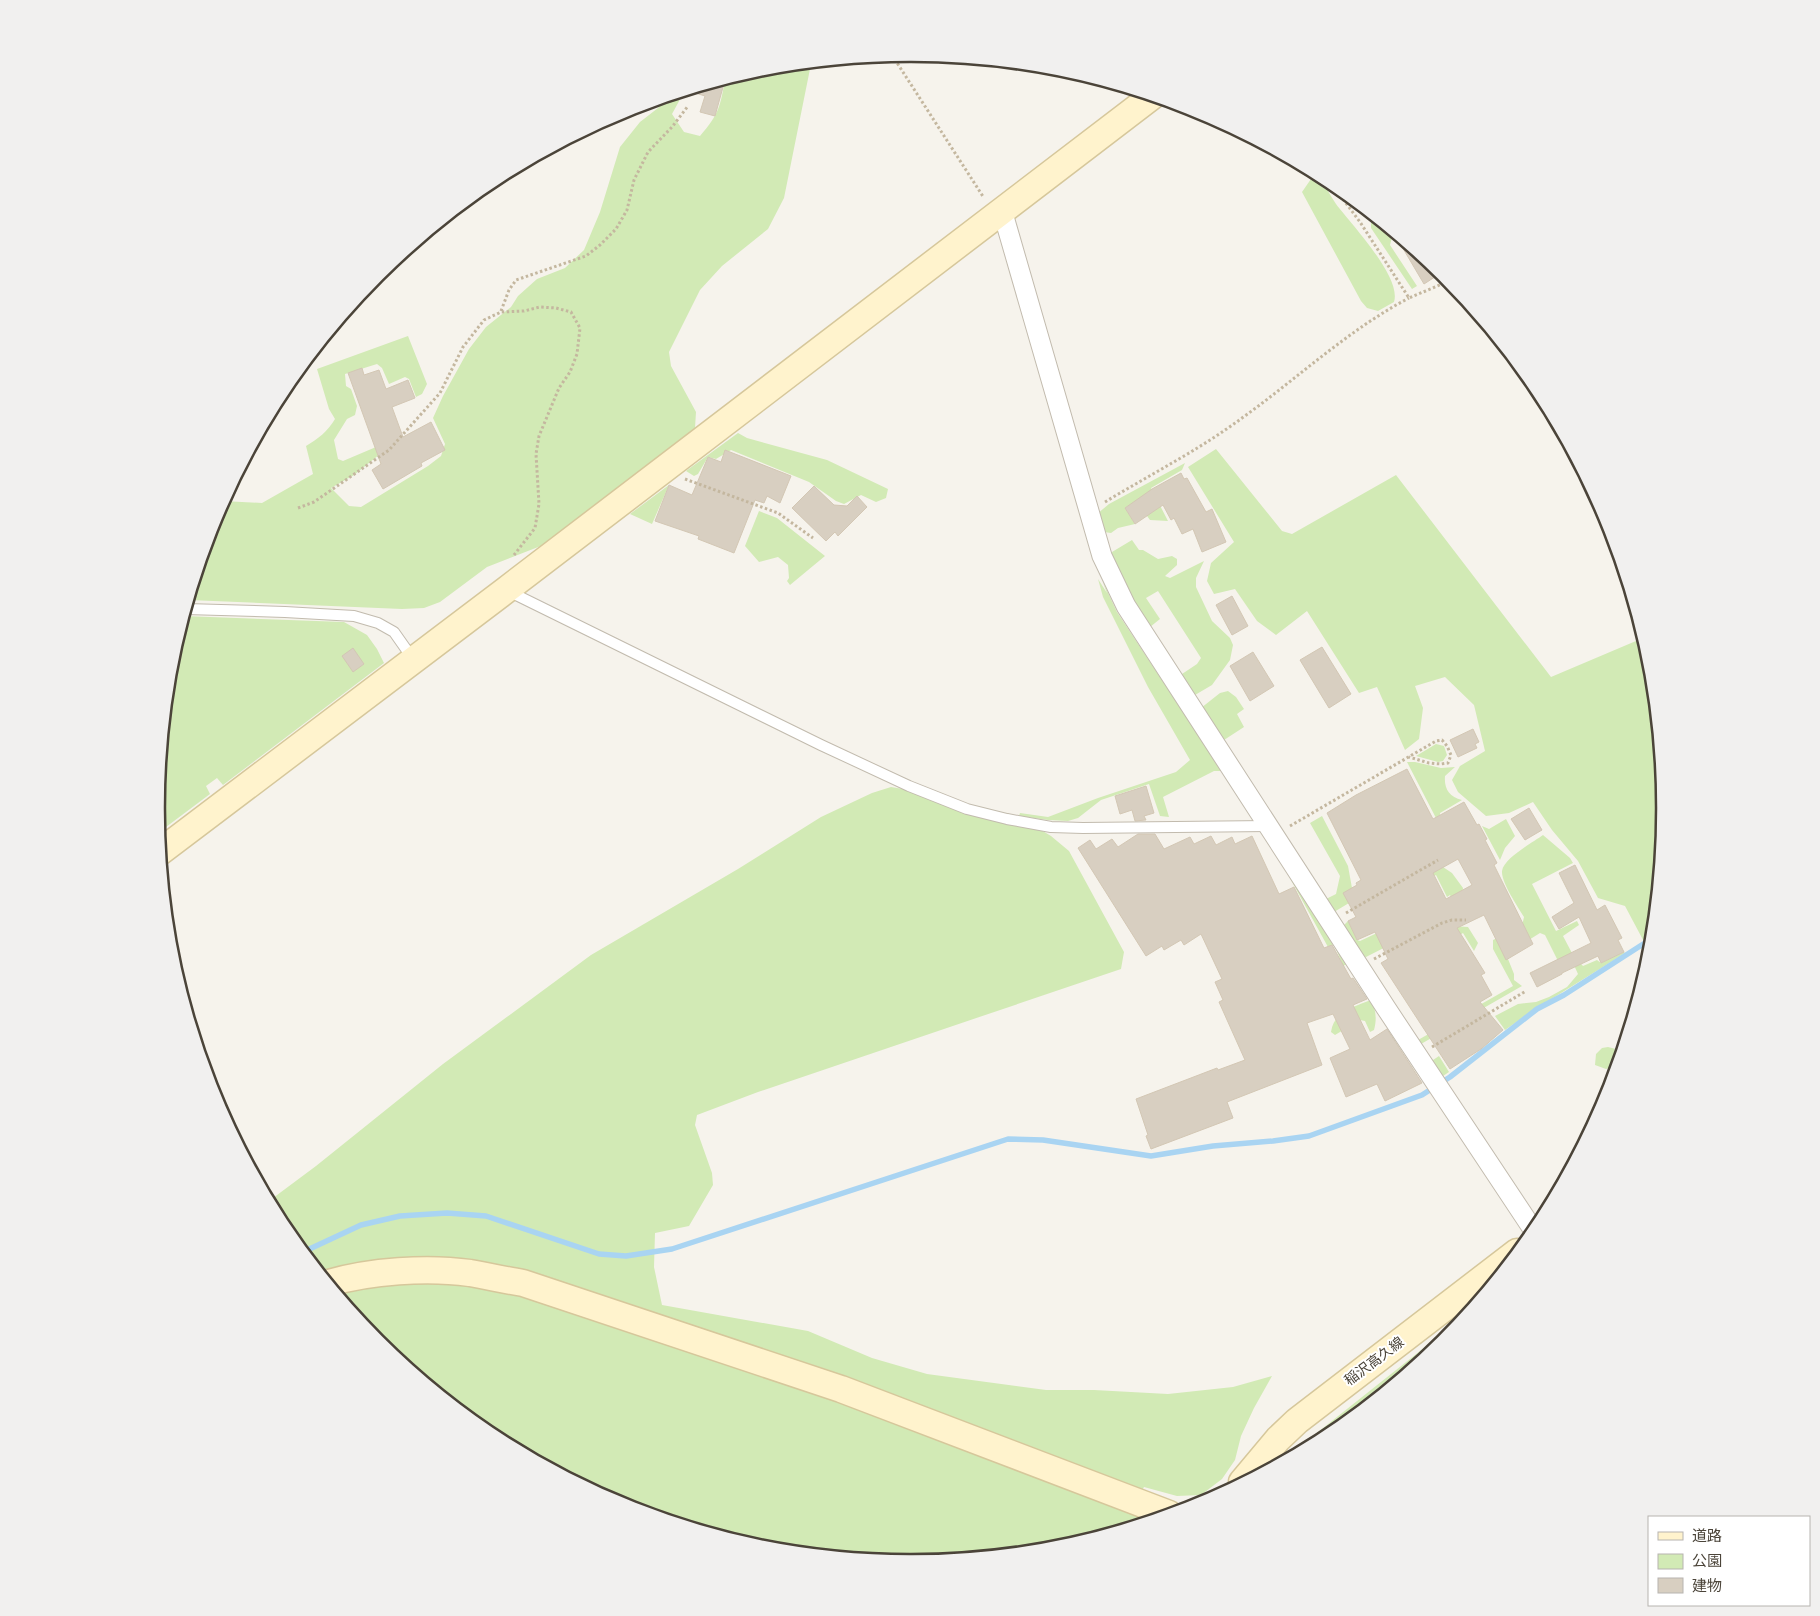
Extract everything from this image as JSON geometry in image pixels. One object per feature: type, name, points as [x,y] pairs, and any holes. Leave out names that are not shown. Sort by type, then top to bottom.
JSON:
[{"type":"street","points":[[166,848],[1145,101]]},
{"type":"street","points":[[998,213],[1090,511],[1102,556],[1126,606],[1358,966],[1529,1224]]},
{"type":"street","name":"稲沢高久線","points":[[1251,1471],[1278,1439],[1297,1421],[1496,1268]]},
{"type":"street","points":[[335,1281],[352,1276],[414,1271],[468,1273],[522,1283],[841,1388],[1160,1510]]},
{"type":"lane","points":[[506,590],[821,745],[910,786],[967,808],[1007,819],[1051,827],[1271,831]]},
{"type":"lane","points":[[192,609],[354,616],[378,623],[394,632],[414,660]]},
{"type":"path","points":[[896,63],[998,213]]},
{"type":"path","points":[[501,312],[509,290],[516,280],[586,256],[616,228],[627,210],[634,180],[648,152],[672,127],[688,106]]},
{"type":"path","points":[[1348,206],[1409,298]]},
{"type":"path","points":[[1090,511],[1214,438],[1276,393],[1363,325],[1409,298],[1440,284]]},
{"type":"path","points":[[298,508],[314,502],[389,450],[440,393],[463,347],[484,320],[501,312],[524,311],[540,307],[556,308],[571,312],[580,328],[577,354],[570,372],[559,388],[539,436],[536,454],[539,504],[535,528],[511,558]]},
{"type":"path","points":[[662,471],[778,513],[813,538]]},
{"type":"path","points":[[1271,831],[1436,741],[1442,740],[1451,756],[1448,763],[1441,764],[1408,757]]},
{"type":"path","points":[[1330,922],[1438,860]]},
{"type":"path","points":[[1358,966],[1442,923],[1452,920],[1466,920]]},
{"type":"path","points":[[1417,1056],[1526,992]]},
{"type":"green space","points":[[810,70],[784,198],[768,229],[722,266],[700,290],[669,352],[671,366],[696,412],[695,428],[686,442],[551,542],[487,567],[440,602],[424,608],[402,609],[194,600],[204,568],[231,501],[262,503],[313,474],[306,446],[315,441],[335,419],[329,409],[317,369],[408,336],[427,384],[422,394],[416,397],[409,379],[405,377],[389,384],[382,368],[377,364],[345,374],[346,386],[351,389],[357,406],[355,415],[347,419],[334,440],[338,459],[343,461],[376,447],[380,454],[354,475],[331,488],[349,506],[361,507],[441,456],[445,444],[433,418],[469,349],[486,327],[511,307],[518,296],[537,279],[565,268],[584,250],[600,212],[620,147],[640,122],[660,106],[680,99],[672,114],[684,132],[700,136],[718,110],[724,86]]},
{"type":"green space","points":[[1311,180],[1328,191],[1336,204],[1383,265],[1394,291],[1394,302],[1378,311],[1367,308],[1361,301],[1302,192]]},
{"type":"green space","points":[[1371,223],[1391,239],[1390,245],[1417,286],[1412,289],[1371,228]]},
{"type":"green space","points":[[738,433],[747,438],[827,460],[888,489],[886,498],[876,502],[861,495],[844,504],[836,501],[809,482],[731,450],[716,459],[708,457],[698,474],[694,476],[686,471]]},
{"type":"green space","points":[[1216,449],[1282,531],[1292,534],[1396,475],[1551,677],[1636,641],[1649,711],[1654,759],[1656,808],[1654,857],[1643,940],[1625,906],[1598,898],[1578,861],[1552,830],[1533,802],[1509,813],[1486,816],[1458,792],[1452,780],[1460,766],[1485,751],[1474,705],[1445,677],[1415,686],[1423,708],[1419,739],[1405,750],[1377,687],[1359,693],[1307,611],[1276,635],[1257,621],[1235,589],[1214,594],[1207,581],[1211,563],[1234,542],[1188,467]]},
{"type":"green space","points":[[1185,463],[1182,470],[1151,488],[1168,521],[1150,520],[1136,501],[1125,508],[1135,524],[1118,528],[1111,533],[1104,532],[1097,514],[1109,504]]},
{"type":"green space","points":[[669,485],[652,524],[630,514]]},
{"type":"green space","points":[[759,511],[777,518],[825,556],[790,585],[787,581],[789,578],[788,565],[778,557],[759,562],[745,546]]},
{"type":"green space","points":[[1132,540],[1139,550],[1143,550],[1158,559],[1172,556],[1177,559],[1177,565],[1165,576],[1170,578],[1204,561],[1196,578],[1196,587],[1212,621],[1230,638],[1233,645],[1230,660],[1212,685],[1195,695],[1182,674],[1197,664],[1201,658],[1158,591],[1146,598],[1160,619],[1150,627],[1132,601],[1115,569],[1112,552]]},
{"type":"green space","points":[[1098,579],[1107,593],[1102,580],[1117,612],[1222,771],[1214,771],[1163,797],[1169,817],[1160,816],[1149,784],[1101,800],[1078,818],[1068,821],[1019,816],[1020,813],[1048,817],[1176,772],[1190,760],[1148,687],[1103,597]]},
{"type":"green space","points":[[190,616],[344,622],[367,635],[384,663],[223,785],[217,778],[206,786],[210,794],[165,827],[166,759],[171,711]]},
{"type":"green space","points":[[1228,691],[1236,697],[1244,709],[1237,714],[1244,727],[1224,740],[1201,708],[1220,693]]},
{"type":"green space","points":[[1436,744],[1444,746],[1447,755],[1443,761],[1438,762],[1416,756]]},
{"type":"green space","points":[[1407,762],[1441,768],[1455,767],[1445,776],[1445,785],[1451,795],[1462,800],[1440,813],[1440,819],[1437,820]]},
{"type":"green space","points":[[891,787],[903,789],[965,813],[1041,830],[1051,836],[1069,851],[1124,952],[1121,969],[758,1092],[697,1115],[695,1125],[712,1173],[713,1185],[689,1226],[655,1233],[654,1267],[662,1305],[808,1331],[872,1358],[927,1374],[1046,1390],[1094,1390],[1168,1394],[1233,1387],[1272,1376],[1241,1436],[1235,1460],[1222,1479],[1203,1493],[1177,1496],[1144,1487],[1130,1511],[1139,1517],[1103,1528],[1007,1547],[959,1552],[910,1554],[861,1552],[765,1539],[717,1528],[670,1514],[580,1477],[537,1454],[496,1428],[456,1399],[418,1368],[350,1300],[319,1262],[274,1197],[443,1064],[591,955],[738,869],[821,817],[872,793]]},
{"type":"green space","points":[[1322,816],[1348,866],[1352,888],[1349,903],[1334,912],[1326,899],[1336,894],[1340,876],[1310,823]]},
{"type":"green space","points":[[1506,819],[1515,836],[1505,848],[1500,860],[1482,826],[1489,829]]},
{"type":"green space","points":[[1265,833],[1351,962],[1343,966],[1334,944],[1328,947]]},
{"type":"green space","points":[[1543,835],[1570,858],[1573,863],[1532,884],[1556,931],[1577,921],[1579,925],[1563,936],[1573,955],[1583,966],[1597,960],[1601,963],[1625,953],[1505,1030],[1495,1016],[1518,1004],[1536,1002],[1549,997],[1567,987],[1578,974],[1573,963],[1561,967],[1545,935],[1540,933],[1506,954],[1514,974],[1514,980],[1522,986],[1421,1044],[1418,1040],[1513,986],[1493,949],[1493,940],[1522,926],[1524,917],[1507,888],[1502,871],[1513,856]]},
{"type":"green space","points":[[1443,867],[1452,873],[1463,888],[1459,914],[1450,895],[1447,897],[1436,875],[1425,881],[1433,871]]},
{"type":"green space","points":[[1407,919],[1413,933],[1366,957],[1359,955],[1343,926],[1348,921],[1357,940],[1360,941]]},
{"type":"green space","points":[[1452,926],[1468,927],[1478,943],[1474,951],[1463,933],[1423,959]]},
{"type":"green space","points":[[1371,1000],[1376,1015],[1374,1030],[1370,1032],[1365,1021],[1360,1020],[1335,1035],[1331,1032],[1340,1014]]},
{"type":"green space","points":[[1602,1048],[1616,1049],[1608,1068],[1606,1069],[1595,1065],[1596,1054]]},
{"type":"green space","points":[[1439,1056],[1449,1072],[1440,1078],[1430,1062]]},
{"type":"green space","points":[[1420,1351],[1364,1399],[1319,1431]]},
{"type":"building","points":[[723,87],[715,116],[700,112],[705,96],[698,94]]},
{"type":"building","points":[[1404,250],[1434,278],[1424,284]]},
{"type":"building","points":[[362,368],[364,375],[379,370],[386,389],[408,380],[415,398],[392,407],[403,437],[431,422],[445,450],[421,463],[422,466],[383,489],[372,470],[381,464],[348,373]]},
{"type":"building","points":[[725,450],[791,476],[780,503],[767,496],[764,503],[755,500],[734,553],[698,539],[699,536],[655,521],[669,485],[692,495],[708,457],[721,462]]},
{"type":"building","points":[[1181,473],[1184,479],[1187,478],[1206,512],[1212,509],[1226,542],[1202,552],[1193,529],[1182,534],[1174,518],[1171,520],[1163,505],[1135,524],[1125,508],[1152,489]]},
{"type":"building","points":[[814,486],[834,505],[847,506],[857,496],[867,507],[838,536],[835,532],[826,541],[792,508]]},
{"type":"building","points":[[1232,596],[1248,626],[1232,635],[1216,605]]},
{"type":"building","points":[[1322,647],[1351,694],[1329,708],[1300,660]]},
{"type":"building","points":[[353,648],[364,664],[353,672],[342,656]]},
{"type":"building","points":[[1253,652],[1274,686],[1250,701],[1230,666]]},
{"type":"building","points":[[1473,729],[1479,742],[1475,744],[1477,748],[1458,757],[1450,740]]},
{"type":"building","points":[[1407,769],[1433,819],[1464,802],[1487,839],[1485,840],[1497,863],[1494,865],[1533,944],[1506,960],[1484,915],[1457,928],[1485,973],[1481,975],[1492,995],[1480,1002],[1503,1030],[1481,1049],[1450,1069],[1381,963],[1388,959],[1375,932],[1357,940],[1348,921],[1356,917],[1343,893],[1357,885],[1356,883],[1361,880],[1327,813],[1356,795]],"holes":[[[1458,859],[1472,885],[1446,899],[1433,873]]]},
{"type":"building","points":[[1146,786],[1154,813],[1144,816],[1146,820],[1135,821],[1132,810],[1120,814],[1115,796]]},
{"type":"building","points":[[1529,808],[1542,830],[1525,840],[1511,819]]},
{"type":"building","points":[[1138,834],[1155,834],[1164,849],[1190,837],[1194,844],[1211,836],[1216,845],[1232,837],[1235,844],[1252,836],[1279,894],[1294,887],[1324,948],[1332,945],[1351,979],[1353,978],[1367,999],[1353,1005],[1370,1040],[1387,1029],[1422,1083],[1385,1101],[1377,1084],[1346,1097],[1330,1058],[1350,1049],[1333,1014],[1307,1023],[1322,1065],[1227,1102],[1233,1118],[1151,1149],[1136,1099],[1217,1068],[1218,1070],[1245,1060],[1219,1002],[1223,1000],[1215,982],[1222,979],[1201,934],[1184,945],[1181,940],[1164,950],[1162,946],[1146,956],[1078,848],[1090,840],[1096,849],[1112,839],[1118,847]]},
{"type":"building","points":[[1575,865],[1597,910],[1605,905],[1622,938],[1618,940],[1624,952],[1601,963],[1598,956],[1537,987],[1530,973],[1591,943],[1579,917],[1559,929],[1552,917],[1574,903],[1559,873]]},
{"type":"waterway","points":[[310,1249],[361,1225],[400,1216],[447,1213],[486,1216],[599,1254],[626,1256],[672,1249],[1008,1139],[1043,1140],[1151,1156],[1213,1146],[1309,1136],[1422,1095],[1450,1077],[1537,1009],[1564,995],[1642,945]]}]
